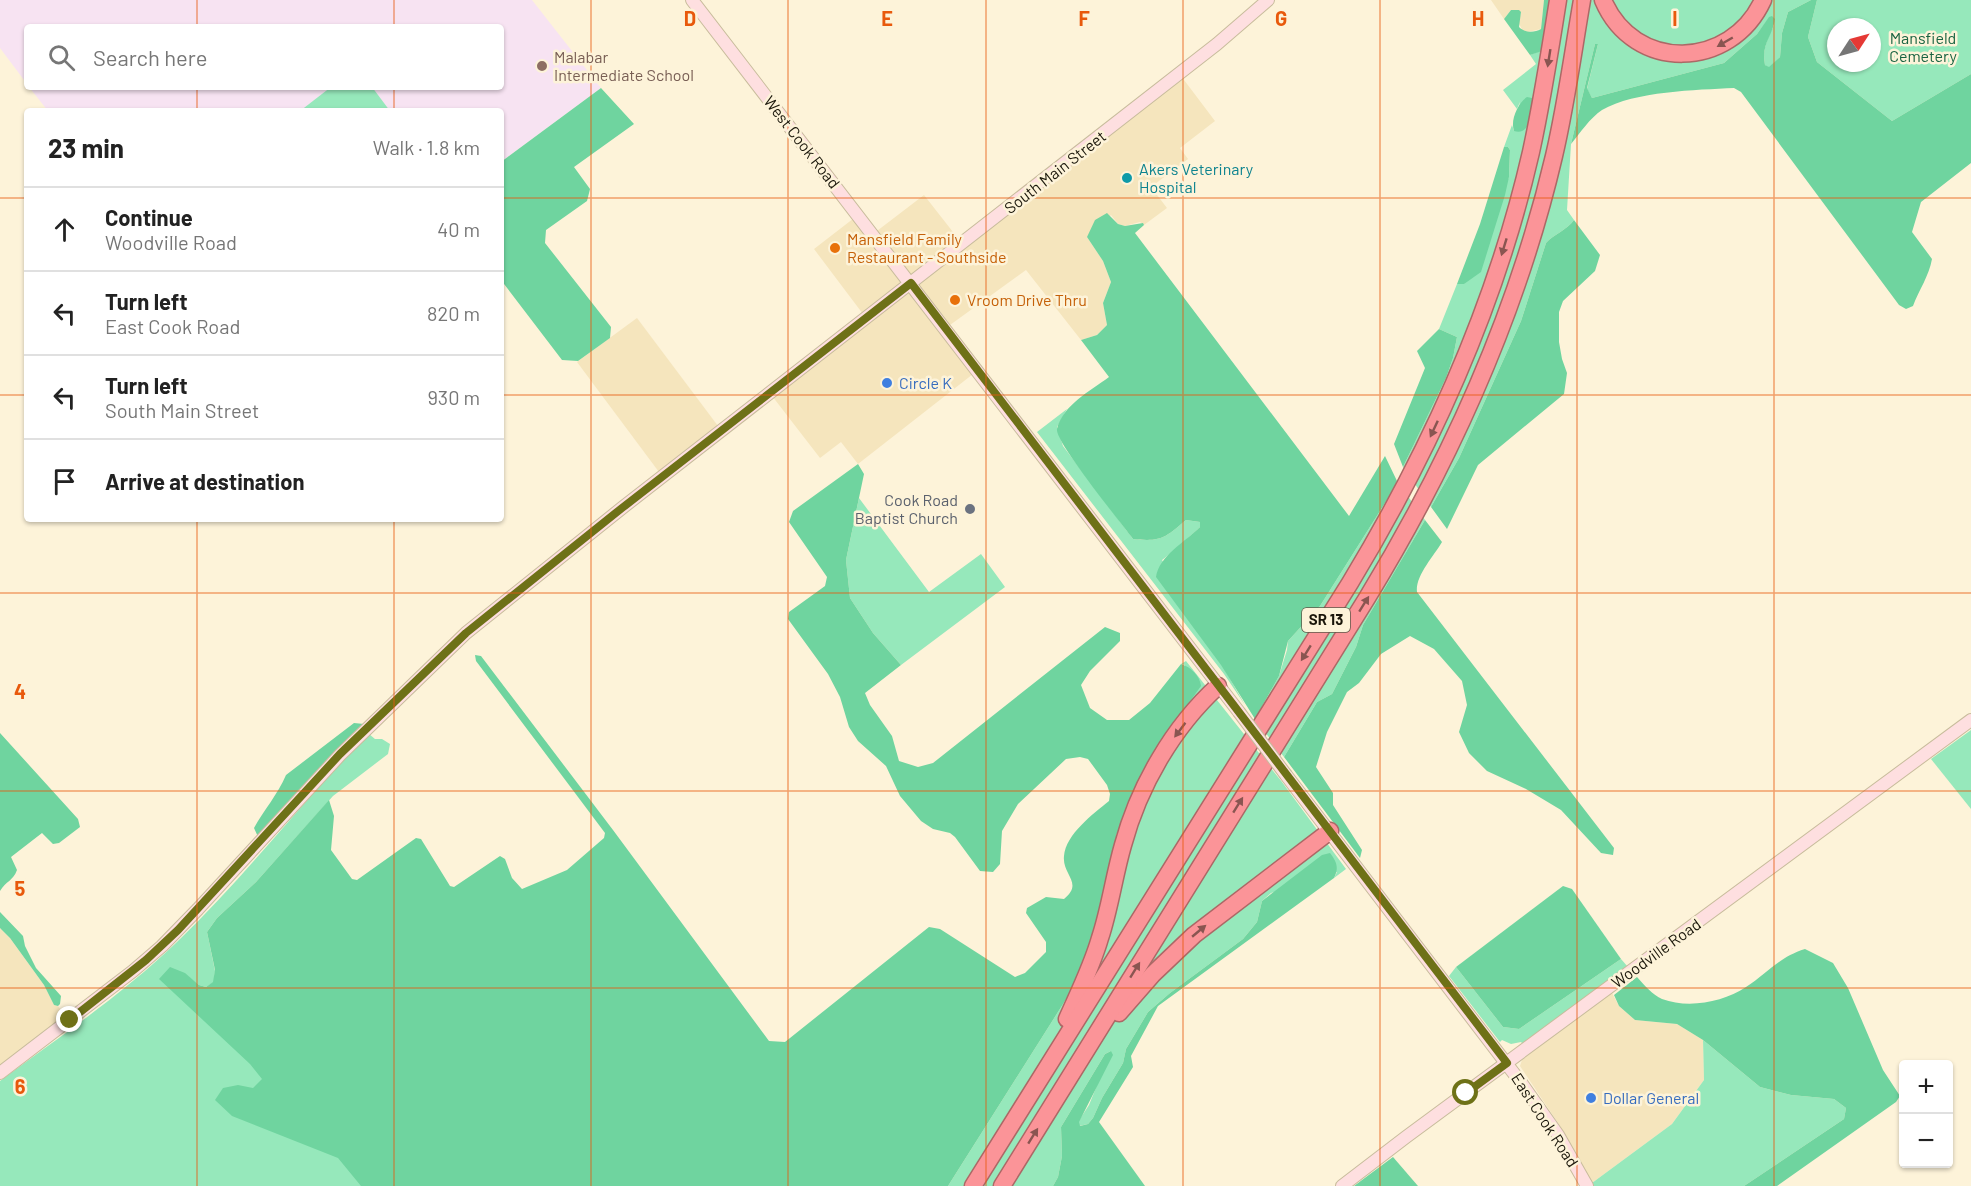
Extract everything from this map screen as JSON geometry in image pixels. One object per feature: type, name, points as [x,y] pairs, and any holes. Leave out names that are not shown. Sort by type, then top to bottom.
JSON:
[{"type":"highway","name":"SR 13","points":[[975,1184],[1350,582],[1393,509],[1424,450],[1466,355],[1503,254],[1540,108],[1558,0]]},
{"type":"highway","name":"SR 13","points":[[1002,1186],[1372,590],[1445,461],[1489,361],[1534,232],[1561,123],[1582,0]]},
{"type":"highway","points":[[1603,0],[1617,24],[1640,43],[1664,52],[1687,54],[1712,49],[1731,39],[1751,22],[1763,0]]},
{"type":"highway","points":[[975,1184],[995,1141],[1047,1055],[1079,992],[1103,930],[1123,843],[1148,780],[1180,730],[1218,686]]},
{"type":"highway","points":[[1053,1103],[1125,1005],[1168,958],[1209,923],[1330,831]]},
{"type":"street","name":"West Cook Road","points":[[692,0],[911,283]]},
{"type":"street","name":"South Main Street","points":[[0,1073],[162,946],[340,754],[466,633],[622,508],[1217,44],[1268,0]]},
{"type":"street","name":"East Cook Road","points":[[911,283],[1507,1063],[1549,1122],[1587,1186]]},
{"type":"street","name":"Woodville Road","points":[[1342,1186],[1971,720]]},
{"type":"shaded area","name":"Malabar Intermediate School","points":[[0,0],[532,0],[601,88],[504,160],[504,108],[46,108],[31,90],[504,90],[504,24],[24,24],[24,80],[0,48]]},
{"type":"shaded area","points":[[1491,0],[1544,0],[1541,29],[1523,31],[1518,22],[1521,13],[1511,10],[1504,19]]},
{"type":"shaded area","points":[[1178,72],[1215,121],[1180,148],[1188,159],[1151,187],[1167,208],[1144,225],[1140,222],[1125,226],[1118,224],[1111,215],[1087,237],[1103,261],[1111,282],[1103,303],[1107,325],[1097,335],[1081,340],[1026,270],[950,325],[982,367],[858,464],[841,442],[820,458],[769,392],[866,318],[814,249],[858,215],[873,234],[924,195],[960,241]]},
{"type":"shaded area","points":[[637,318],[718,426],[659,472],[577,362]]},
{"type":"shaded area","points":[[0,928],[10,938],[44,985],[54,1005],[58,1006],[66,1017],[0,1066]]},
{"type":"shaded area","points":[[1611,991],[1619,1006],[1635,1020],[1677,1024],[1703,1040],[1704,1080],[1672,1124],[1592,1183],[1560,1126],[1520,1066],[1523,1057]]},
{"type":"green space","points":[[1544,0],[1549,0],[1542,51],[1530,55],[1504,19],[1511,10],[1519,10],[1521,29],[1533,32],[1541,29]]},
{"type":"green space","points":[[1549,0],[1811,0],[1788,12],[1782,33],[1780,57],[1769,68],[1765,65],[1765,49],[1774,25],[1769,18],[1757,34],[1724,63],[1592,98],[1587,89],[1598,44],[1595,44],[1571,144],[1567,210],[1574,220],[1546,243],[1521,321],[1459,458],[1431,507],[1403,467],[1446,378],[1453,358],[1457,337],[1439,329],[1457,284],[1464,284],[1509,177],[1510,150],[1504,147],[1512,125],[1514,131],[1520,102],[1517,109],[1503,90],[1536,64],[1530,55],[1542,50]]},
{"type":"green space","points":[[1811,0],[1817,0],[1808,37],[1817,62],[1892,121],[1971,74],[1971,163],[1921,202],[1912,232],[1932,259],[1913,306],[1906,309],[1899,305],[1741,92],[1734,88],[1648,95],[1616,104],[1598,113],[1571,144],[1595,44],[1598,44],[1587,88],[1592,98],[1724,63],[1757,34],[1772,16],[1775,19],[1774,26],[1764,51],[1765,65],[1769,67],[1780,57],[1782,33],[1788,12]]},
{"type":"green space","name":"Mansfield Cemetery","points":[[1817,0],[1971,0],[1971,74],[1892,121],[1830,72],[1881,72],[1881,18],[1827,18],[1827,70],[1817,62],[1808,37]]},
{"type":"green space","points":[[601,88],[634,124],[574,167],[590,189],[587,201],[546,230],[545,243],[611,327],[610,338],[578,361],[562,360],[504,284],[504,160]]},
{"type":"green space","points":[[327,90],[374,90],[388,108],[304,108]]},
{"type":"green space","points":[[1527,97],[1532,98],[1534,103],[1529,123],[1523,130],[1514,131],[1513,122],[1516,112]]},
{"type":"green space","points":[[1504,147],[1510,150],[1509,177],[1481,272],[1464,284],[1457,284],[1480,224]]},
{"type":"green space","points":[[1107,213],[1118,224],[1125,226],[1143,223],[1144,225],[1135,233],[1349,516],[1385,456],[1397,481],[1320,606],[1288,641],[1279,676],[1255,719],[1221,665],[1156,577],[1162,562],[1200,527],[1200,522],[1186,520],[1167,535],[1157,539],[1133,539],[1103,501],[1059,437],[1057,429],[1065,413],[1078,399],[1109,377],[1081,340],[1097,335],[1107,325],[1103,303],[1111,282],[1103,261],[1087,237],[1095,220]]},
{"type":"green space","points":[[1574,220],[1600,255],[1595,271],[1563,301],[1559,312],[1559,342],[1567,373],[1564,394],[1478,465],[1447,529],[1431,507],[1459,458],[1521,321],[1546,243]]},
{"type":"green space","points":[[1439,329],[1457,337],[1453,358],[1446,378],[1403,467],[1394,444],[1425,368],[1417,351]]},
{"type":"green space","points":[[1067,409],[1057,427],[1063,446],[1133,539],[1157,539],[1167,535],[1186,520],[1200,522],[1200,527],[1162,560],[1245,705],[1224,674],[1037,432]]},
{"type":"green space","points":[[858,464],[864,474],[846,560],[850,598],[873,633],[901,665],[865,693],[870,705],[892,736],[899,761],[918,767],[933,763],[1105,627],[1120,633],[1120,641],[1090,671],[1081,685],[1090,708],[1107,720],[1129,720],[1150,703],[1181,664],[1194,672],[1201,686],[1152,754],[1130,802],[1117,833],[1095,932],[1070,993],[948,1186],[361,1186],[338,1158],[232,1116],[215,1100],[223,1088],[238,1085],[253,1088],[262,1079],[250,1064],[159,979],[170,967],[185,973],[199,985],[206,987],[213,982],[215,970],[207,932],[217,918],[256,882],[329,800],[334,816],[331,850],[352,879],[357,880],[416,838],[421,839],[450,886],[454,887],[500,856],[505,859],[512,878],[522,889],[567,870],[604,838],[605,833],[476,661],[475,655],[481,656],[769,1041],[785,1042],[929,927],[940,929],[1015,977],[1025,973],[1046,952],[1046,942],[1026,913],[1027,908],[1046,897],[1064,899],[1070,893],[1072,883],[1064,863],[1066,848],[1081,825],[1109,801],[1110,794],[1107,785],[1088,759],[1080,757],[1066,759],[1018,804],[1002,831],[1000,864],[993,872],[980,871],[955,837],[950,833],[933,829],[921,821],[900,796],[886,766],[858,741],[849,727],[840,697],[828,674],[788,619],[789,612],[825,586],[827,577],[789,522],[793,511]]},
{"type":"green space","points":[[1397,481],[1425,520],[1363,625],[1356,647],[1332,694],[1317,702],[1284,757],[1255,719],[1279,676],[1288,641],[1320,606]]},
{"type":"green space","points":[[859,498],[929,592],[981,554],[1005,587],[901,665],[873,633],[850,598],[846,560]]},
{"type":"green space","points":[[1425,520],[1442,542],[1419,579],[1417,592],[1614,848],[1613,855],[1601,853],[1561,810],[1526,789],[1487,771],[1469,753],[1459,732],[1467,705],[1462,681],[1434,649],[1410,636],[1381,654],[1359,683],[1347,692],[1327,732],[1316,767],[1333,793],[1333,805],[1362,850],[1360,858],[1284,757],[1317,702],[1332,694],[1356,647],[1363,625]]},
{"type":"green space","points":[[1186,661],[1282,782],[1346,869],[1334,878],[1337,872],[1271,893],[1262,901],[1257,922],[1243,939],[1148,1012],[1126,1049],[1123,1063],[1093,1118],[1088,1124],[1079,1126],[1078,1122],[1089,1105],[1111,1051],[1105,1054],[1061,1127],[1062,1156],[1058,1177],[1053,1186],[948,1186],[1070,993],[1104,898],[1117,833],[1152,754],[1177,718],[1185,665],[1181,664]]},
{"type":"green space","points":[[354,723],[364,724],[259,839],[254,828],[286,775]]},
{"type":"green space","points":[[1971,730],[1971,809],[1931,759]]},
{"type":"green space","points":[[0,733],[78,819],[80,827],[59,843],[53,844],[42,833],[11,857],[17,870],[14,877],[0,891]]},
{"type":"green space","points":[[369,734],[375,739],[382,739],[390,744],[388,754],[333,796],[256,882],[217,918],[207,932],[215,971],[214,982],[206,987],[199,985],[185,974],[388,1186],[0,1186],[0,1081],[114,996],[178,941],[227,891]]},
{"type":"green space","points":[[1330,853],[1336,865],[1334,878],[1158,1006],[1131,1056],[1133,1067],[1099,1122],[1145,1186],[1053,1186],[1058,1177],[1062,1156],[1061,1127],[1105,1054],[1111,1051],[1113,1055],[1079,1122],[1080,1126],[1088,1124],[1093,1118],[1123,1063],[1126,1049],[1148,1012],[1243,939],[1257,922],[1262,901],[1322,855]]},
{"type":"green space","points":[[1563,886],[1572,889],[1621,959],[1519,1029],[1503,1027],[1456,967]]},
{"type":"green space","points":[[0,912],[23,936],[25,946],[36,968],[61,996],[58,1006],[54,1005],[44,985],[10,938],[0,928]]},
{"type":"green space","points":[[1805,949],[1833,963],[1848,988],[1883,1070],[1899,1098],[1896,1102],[1777,1186],[1744,1186],[1844,1119],[1846,1108],[1834,1099],[1791,1095],[1760,1087],[1703,1040],[1677,1024],[1635,1020],[1619,1006],[1614,995],[1637,977],[1652,992],[1672,1002],[1694,1004],[1716,1000],[1746,987],[1796,952]]},
{"type":"green space","points":[[1621,959],[1628,967],[1523,1044],[1521,1042],[1511,1044],[1502,1040],[1500,1042],[1449,976],[1456,967],[1503,1027],[1519,1029]]},
{"type":"green space","points":[[1703,1040],[1760,1087],[1791,1095],[1834,1099],[1846,1108],[1844,1119],[1744,1186],[1593,1186],[1592,1183],[1672,1124],[1704,1080]]},
{"type":"green space","points":[[1393,1157],[1418,1186],[1354,1186]]},
{"type":"place","name":"Malabar Intermediate School","points":[[542,66]]},
{"type":"place","name":"Akers Veterinary Hospital","points":[[1127,178]]},
{"type":"place","name":"Mansfield Family Restaurant - Southside","points":[[835,248]]},
{"type":"place","name":"Vroom Drive Thru","points":[[955,300]]},
{"type":"place","name":"Circle K","points":[[887,383]]},
{"type":"place","name":"Cook Road Baptist Church","points":[[970,509]]},
{"type":"place","name":"Dollar General","points":[[1591,1098]]},
{"type":"route","points":[[70,1020],[146,960],[178,930],[340,754],[466,633],[622,508],[911,283],[1507,1063],[1466,1093]]}]
